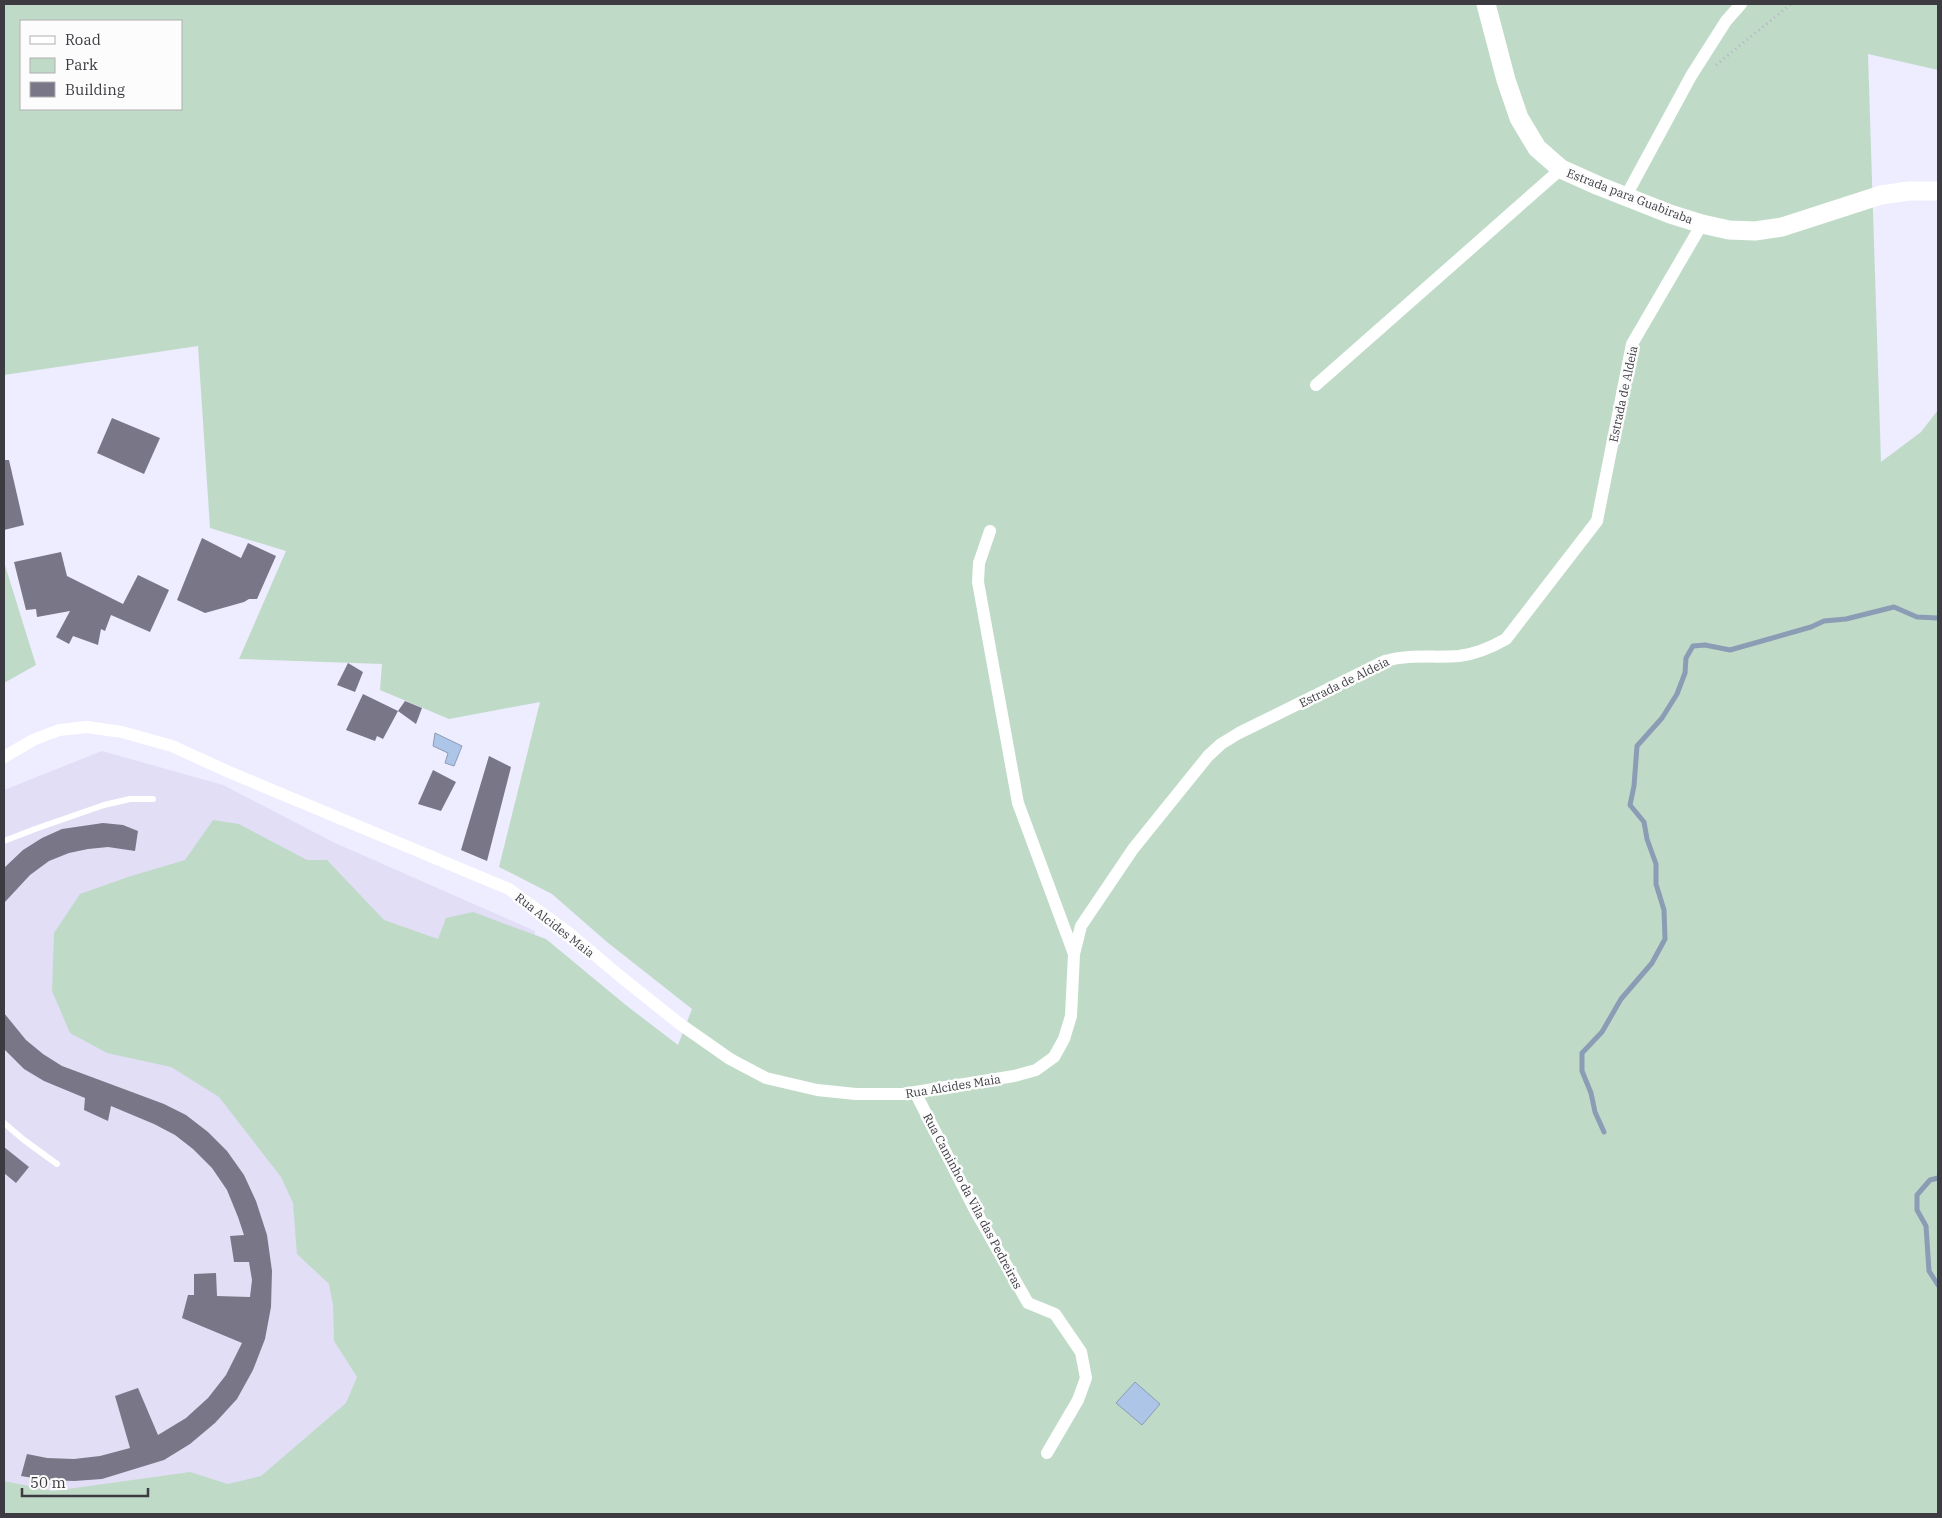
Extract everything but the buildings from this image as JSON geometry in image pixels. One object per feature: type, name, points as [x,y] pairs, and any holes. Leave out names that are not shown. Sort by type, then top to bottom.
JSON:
[{"type":"main road","name":"Estrada para Guabiraba","points":[[1486,4],[1506,80],[1519,118],[1537,148],[1561,169],[1626,196],[1670,214],[1702,224],[1729,230],[1764,230],[1782,227],[1881,195],[1909,191],[1938,191]]},
{"type":"street","points":[[1626,196],[1691,76],[1726,21],[1740,4]]},
{"type":"street","points":[[1316,385],[1561,169]]},
{"type":"street","name":"Estrada de Aldeia","points":[[1071,1016],[1074,954],[1081,926],[1133,849],[1208,756],[1221,744],[1239,733],[1385,661],[1414,655],[1461,656],[1489,649],[1506,639],[1597,521],[1632,344],[1702,224]]},
{"type":"street","points":[[990,532],[979,563],[978,582],[1018,803],[1074,954]]},
{"type":"street","name":"Rua Alcides Maia","points":[[4,757],[33,740],[59,730],[87,727],[122,732],[172,746],[228,772],[509,890],[569,933],[680,1024],[730,1059],[766,1078],[817,1090],[856,1094],[903,1094],[1014,1076],[1036,1070],[1054,1057],[1064,1039],[1071,1016]]},
{"type":"street","name":"Rua Caminho da Vila das Pedreiras","points":[[915,1092],[975,1210],[1028,1303],[1055,1314],[1081,1352],[1086,1378],[1078,1400],[1046,1453]]},
{"type":"lane","points":[[4,841],[35,828],[104,806],[130,799],[153,799]]},
{"type":"lane","points":[[4,1123],[57,1164]]},
{"type":"path","points":[[1691,76],[1711,69],[1728,57],[1791,4]]},
{"type":"shaded area","points":[[102,751],[223,785],[335,843],[535,931],[524,1299],[259,1514],[4,1514],[4,790]]},
{"type":"green space","points":[[4,4],[1938,4],[1938,70],[1868,54],[1881,462],[1921,432],[1938,410],[1938,1514],[4,1514],[4,1481],[53,1491],[190,1472],[228,1484],[261,1476],[346,1403],[357,1377],[334,1341],[333,1305],[329,1284],[297,1254],[293,1203],[281,1177],[219,1097],[171,1067],[107,1053],[70,1033],[52,991],[54,933],[80,894],[185,860],[213,820],[239,824],[307,860],[327,860],[384,920],[438,939],[446,918],[473,912],[546,939],[627,1006],[678,1045],[692,1009],[607,942],[552,894],[499,867],[540,702],[449,719],[380,690],[382,664],[239,659],[286,551],[210,528],[198,346],[4,375]]},
{"type":"green space","points":[[4,562],[36,665],[4,683]]},
{"type":"water","points":[[435,733],[462,746],[454,766],[445,763],[448,753],[433,746]]},
{"type":"water","points":[[1135,1382],[1160,1404],[1142,1425],[1116,1403]]},
{"type":"waterway","points":[[1604,1132],[1595,1112],[1591,1093],[1582,1071],[1582,1053],[1602,1032],[1621,999],[1652,963],[1665,939],[1664,910],[1656,884],[1656,864],[1647,839],[1644,822],[1630,805],[1634,786],[1637,746],[1662,718],[1677,694],[1685,673],[1686,658],[1693,646],[1705,645],[1730,650],[1811,627],[1824,621],[1846,619],[1894,607],[1917,617],[1938,618]]},
{"type":"waterway","points":[[1938,1178],[1930,1180],[1917,1195],[1917,1210],[1926,1226],[1929,1271],[1938,1285]]}]
